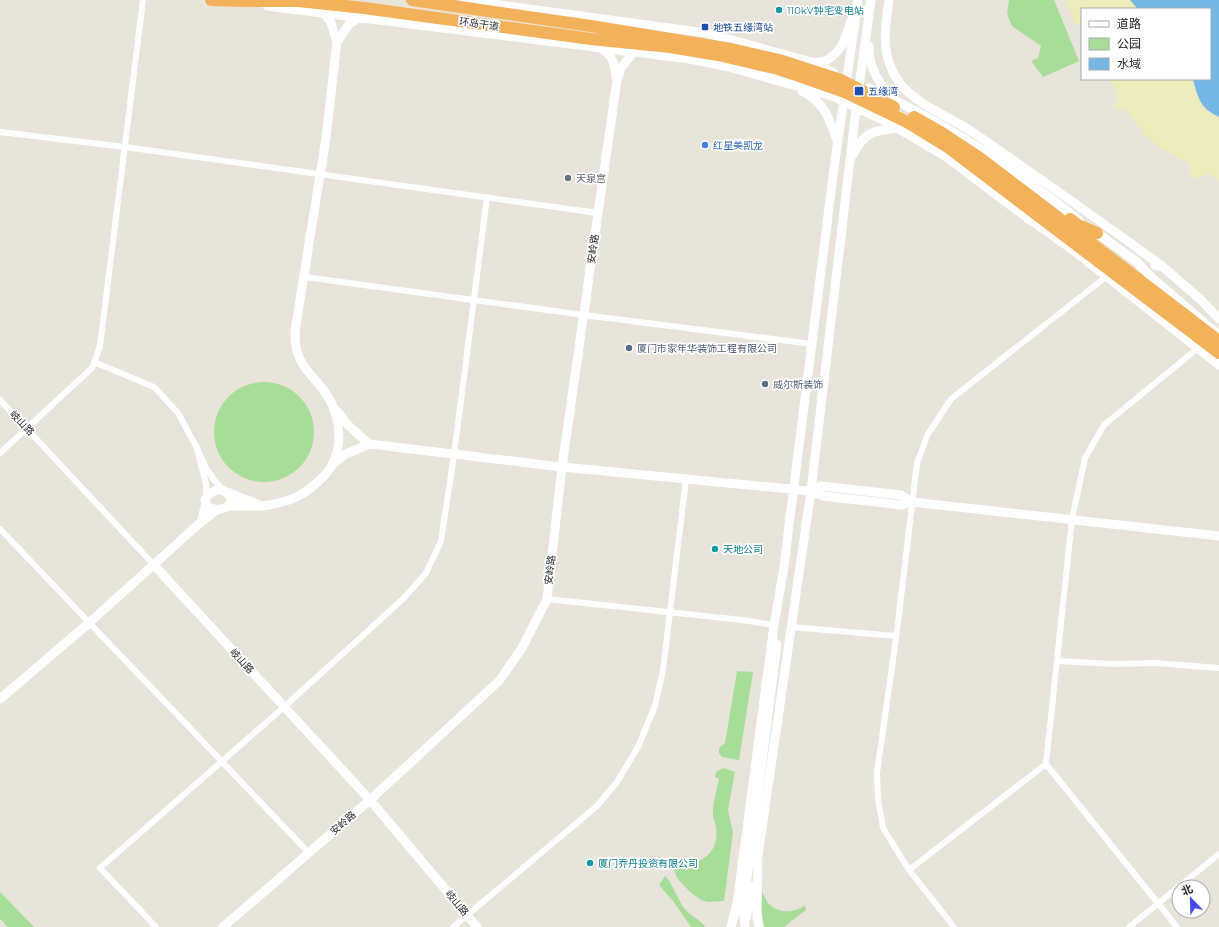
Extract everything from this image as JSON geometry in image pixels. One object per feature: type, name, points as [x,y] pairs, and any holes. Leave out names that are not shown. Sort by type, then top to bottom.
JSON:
[{"type":"highway","points":[[211,0],[294,0]]},
{"type":"highway","name":"环岛干道","points":[[289,0],[364,8],[591,39],[670,43]]},
{"type":"highway","name":"环岛干道","points":[[412,0],[670,43]]},
{"type":"highway","points":[[670,43],[731,49],[779,60],[841,80],[942,133],[980,158],[1004,180],[1202,345],[1219,353]]},
{"type":"highway","points":[[1004,180],[1054,208],[1078,225],[1097,233]]},
{"type":"highway","points":[[1004,180],[1073,250]]},
{"type":"highway","points":[[1004,180],[1219,341]]},
{"type":"highway","points":[[1141,303],[1219,356]]},
{"type":"main road","points":[[211,0],[360,17],[633,53],[690,59],[729,66],[832,96],[856,109],[887,122],[945,156],[1015,209],[1073,250],[1141,303]]},
{"type":"main road","points":[[464,0],[706,33],[808,61],[860,84],[896,100],[934,120],[996,159],[1137,262],[1151,277],[1219,335]]},
{"type":"main road","points":[[744,927],[749,912],[758,856],[811,490],[856,109],[871,0]]},
{"type":"main road","points":[[889,0],[884,41],[888,61],[898,81],[909,94],[962,126],[1067,197],[1162,266],[1201,300],[1219,319]]},
{"type":"main road","points":[[808,61],[823,62],[835,54],[842,44],[858,2]]},
{"type":"main road","points":[[731,927],[737,904],[782,573],[844,103],[846,78],[858,2]]},
{"type":"main road","points":[[870,11],[869,52],[872,69],[882,86],[896,100]]},
{"type":"main road","points":[[324,13],[331,22],[337,42],[326,138],[295,342],[303,364],[326,394],[333,407],[338,422],[339,443],[333,464]]},
{"type":"main road","points":[[337,42],[348,24],[360,17]]},
{"type":"main road","points":[[602,49],[609,54],[615,64],[617,80]]},
{"type":"main road","points":[[617,80],[621,68],[633,53]]},
{"type":"main road","name":"安岭路","points":[[223,927],[370,800],[499,681],[522,648],[547,599],[562,467],[617,80]]},
{"type":"main road","points":[[785,82],[808,94],[820,104],[828,118],[838,144]]},
{"type":"main road","points":[[850,162],[858,145],[868,134],[880,129],[897,128]]},
{"type":"main road","points":[[1137,262],[1162,266]]},
{"type":"main road","points":[[1202,345],[1219,365]]},
{"type":"main road","points":[[333,407],[348,425],[370,444]]},
{"type":"main road","points":[[0,699],[88,623],[200,522],[217,510],[228,506],[262,506],[286,502],[300,496],[320,479],[333,464],[346,454],[370,444],[562,467],[811,490],[822,496],[902,505],[912,502],[1219,536]]},
{"type":"main road","points":[[200,522],[206,501],[216,490],[225,491],[262,506]]},
{"type":"main road","points":[[225,491],[231,500],[231,503],[228,506]]},
{"type":"main road","points":[[206,501],[208,507],[217,510]]},
{"type":"main road","name":"岐山路","points":[[153,564],[370,800],[477,927]]},
{"type":"main road","points":[[744,927],[743,909],[776,662],[782,573]]},
{"type":"main road","points":[[758,856],[757,916],[759,927]]},
{"type":"street","points":[[0,452],[92,368],[100,346],[143,0]]},
{"type":"street","points":[[0,132],[320,173],[598,213]]},
{"type":"street","points":[[156,927],[100,868],[284,707],[404,598],[426,573],[441,541],[454,455],[487,197]]},
{"type":"street","points":[[954,927],[909,870],[883,828],[878,799],[877,773],[896,636],[916,463],[928,434],[951,399],[1107,276]]},
{"type":"street","points":[[305,277],[812,344]]},
{"type":"street","points":[[1177,927],[1046,764],[1072,520],[1085,458],[1104,425],[1202,345]]},
{"type":"street","points":[[94,362],[154,387],[178,413],[196,446],[206,470],[214,481],[225,491]]},
{"type":"street","name":"岐山路","points":[[0,400],[153,564]]},
{"type":"street","points":[[196,446],[206,484],[206,501]]},
{"type":"street","points":[[453,927],[597,806],[617,782],[638,747],[655,706],[663,670],[686,479]]},
{"type":"street","points":[[0,529],[309,853]]},
{"type":"street","points":[[547,599],[774,625]]},
{"type":"street","points":[[791,627],[896,636]]},
{"type":"street","points":[[1057,661],[1115,664],[1155,663],[1219,668]]},
{"type":"street","points":[[909,870],[1046,764]]},
{"type":"street","points":[[1129,927],[1219,854]]},
{"type":"green space","points":[[1009,0],[1054,0],[1079,61],[1043,77],[1031,61],[1038,58],[1041,46],[1012,26],[1007,14]]},
{"type":"green space","points":[[264,382],[283,386],[300,396],[310,413],[314,432],[310,451],[300,468],[283,478],[264,482],[245,478],[228,468],[218,451],[214,432],[218,413],[228,396],[245,386]]},
{"type":"green space","points":[[737,671],[753,672],[739,760],[722,757],[719,753],[719,748],[725,743]]},
{"type":"green space","points":[[723,768],[735,772],[728,810],[733,832],[724,901],[708,902],[701,900],[690,892],[677,878],[672,864],[690,864],[698,861],[704,858],[714,846],[716,828],[713,812],[719,779],[715,777],[716,772]]},
{"type":"green space","points":[[665,876],[684,908],[705,927],[691,927],[673,901],[659,885]]},
{"type":"green space","points":[[761,891],[769,904],[777,910],[792,911],[805,905],[806,910],[784,927],[764,927],[761,906]]},
{"type":"green space","points":[[0,892],[34,927],[8,927],[0,919]]},
{"type":"sand","points":[[1066,0],[1130,0],[1137,8],[1081,8],[1081,24],[1076,26]]},
{"type":"sand","points":[[1110,80],[1193,80],[1199,96],[1205,106],[1213,114],[1219,117],[1219,180],[1207,173],[1197,179],[1190,175],[1191,170],[1188,163],[1156,145],[1146,136],[1125,109],[1117,110],[1112,105],[1118,101],[1118,95]]},
{"type":"water","points":[[1130,0],[1219,0],[1219,117],[1208,110],[1201,102],[1196,92],[1193,80],[1211,80],[1211,8],[1137,8]]},
{"type":"place","name":"110kV钟宅变电站","points":[[779,10]]},
{"type":"place","name":"地铁五缘湾站","points":[[705,27]]},
{"type":"place","name":"五缘湾","points":[[859,91]]},
{"type":"place","name":"红星美凯龙","points":[[705,145]]},
{"type":"place","name":"天泉宫","points":[[568,178]]},
{"type":"place","name":"厦门市家年华装饰工程有限公司","points":[[629,348]]},
{"type":"place","name":"威尔斯装饰","points":[[765,384]]},
{"type":"place","name":"天地公司","points":[[715,549]]},
{"type":"place","name":"厦门乔丹投资有限公司","points":[[590,863]]}]
